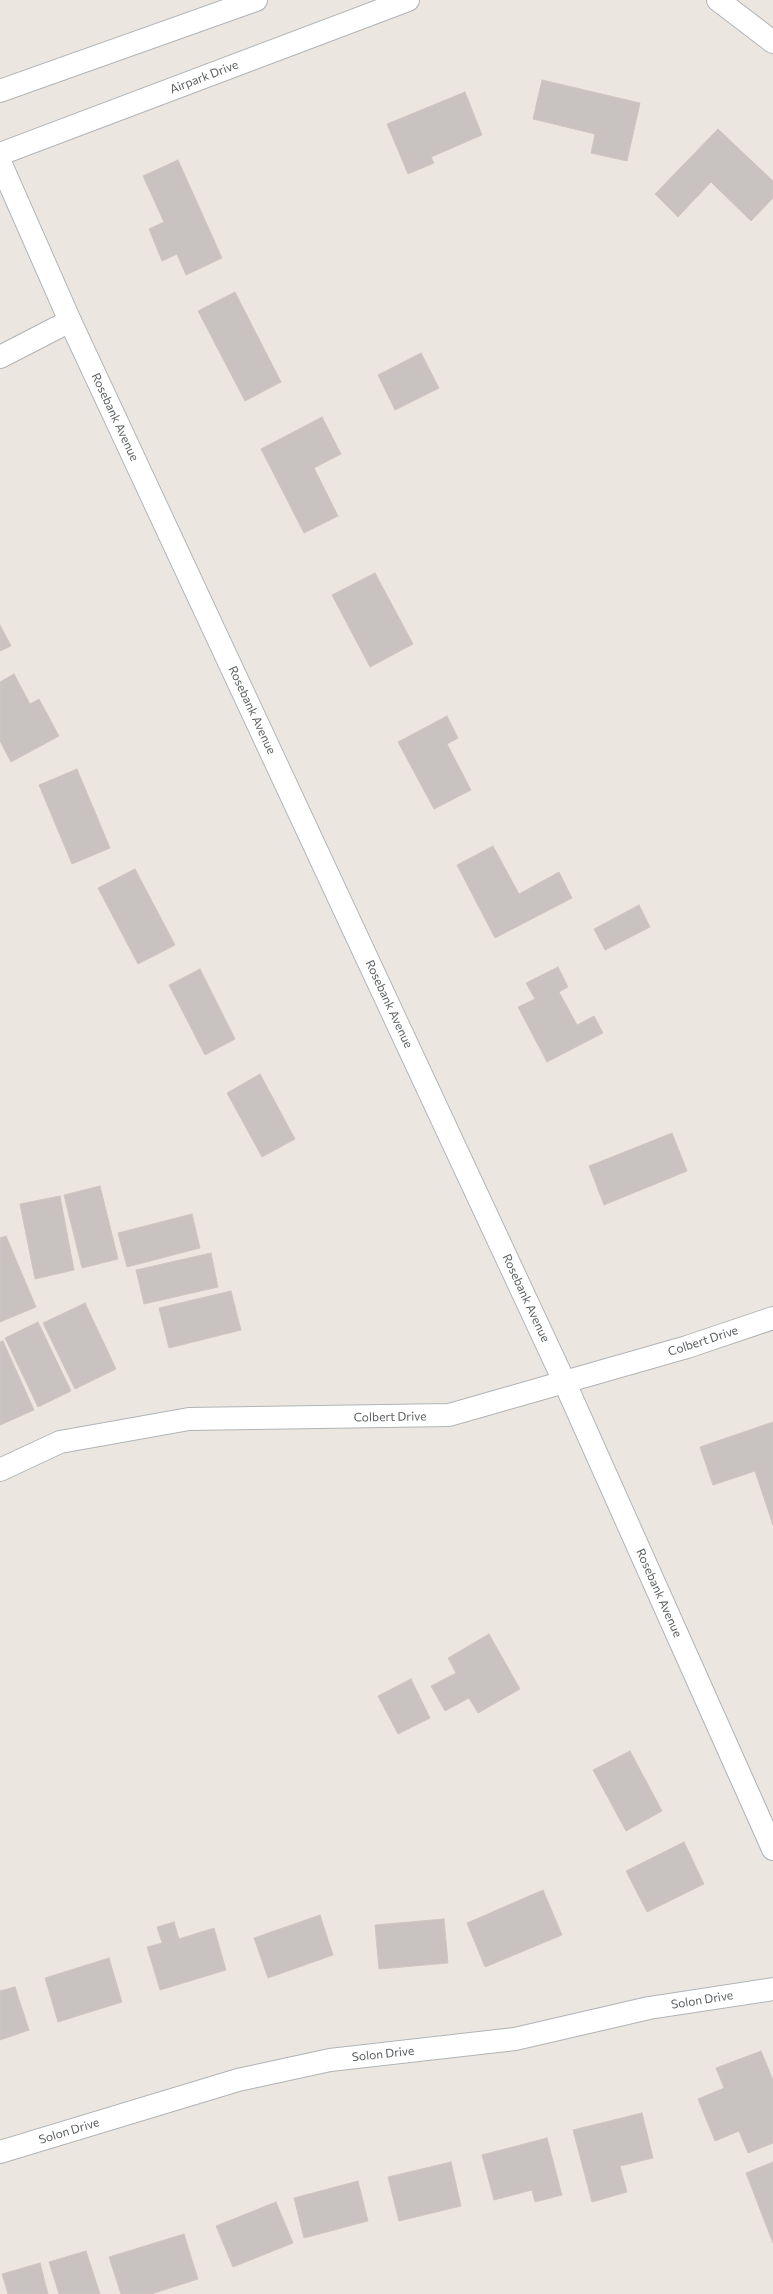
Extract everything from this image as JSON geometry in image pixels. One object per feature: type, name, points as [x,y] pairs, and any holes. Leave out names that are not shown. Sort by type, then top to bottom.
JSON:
[{"type":"street","points":[[0,91],[256,0]]},
{"type":"street","name":"Airpark Drive","points":[[0,154],[408,0]]},
{"type":"street","points":[[718,0],[773,42]]},
{"type":"street","name":"Rosebank Avenue","points":[[0,162],[70,321],[564,1381],[773,1849]]},
{"type":"street","points":[[0,357],[70,321]]},
{"type":"street","name":"Colbert Drive","points":[[0,1470],[60,1442],[189,1419],[449,1415],[564,1381],[687,1348],[773,1318]]},
{"type":"street","name":"Solon Drive","points":[[0,2152],[238,2080],[330,2060],[516,2039],[649,2008],[773,1989]]},
{"type":"building","points":[[542,80],[640,103],[627,161],[591,153],[595,134],[533,119]]},
{"type":"building","points":[[465,92],[482,135],[431,157],[434,163],[408,174],[387,124]]},
{"type":"building","points":[[718,129],[773,181],[773,198],[751,221],[711,182],[678,217],[655,194]]},
{"type":"building","points":[[178,160],[222,258],[186,275],[177,254],[162,261],[149,229],[164,222],[143,176]]},
{"type":"building","points":[[235,292],[281,382],[245,401],[198,311]]},
{"type":"building","points":[[421,353],[439,388],[395,410],[378,375]]},
{"type":"building","points":[[322,417],[341,454],[314,468],[338,516],[304,533],[261,449]]},
{"type":"building","points":[[375,573],[413,644],[370,667],[332,595]]},
{"type":"building","points":[[0,625],[11,646],[0,651]]},
{"type":"building","points":[[14,674],[30,704],[39,699],[59,736],[11,762],[0,741],[0,682]]},
{"type":"building","points":[[447,716],[458,738],[447,744],[471,790],[434,809],[398,742]]},
{"type":"building","points":[[77,769],[110,848],[72,864],[39,785]]},
{"type":"building","points":[[493,846],[519,894],[559,872],[572,898],[495,938],[457,865]]},
{"type":"building","points":[[135,869],[175,945],[138,964],[98,888]]},
{"type":"building","points":[[639,905],[650,927],[605,950],[594,929]]},
{"type":"building","points":[[558,967],[568,987],[559,992],[577,1025],[594,1016],[603,1033],[547,1062],[518,1007],[535,999],[526,983]]},
{"type":"building","points":[[200,969],[235,1039],[205,1055],[169,985]]},
{"type":"building","points":[[260,1074],[295,1139],[262,1157],[227,1093]]},
{"type":"building","points":[[672,1133],[687,1171],[604,1205],[589,1166]]},
{"type":"building","points":[[100,1186],[118,1259],[82,1268],[64,1195]]},
{"type":"building","points":[[60,1196],[74,1270],[35,1279],[20,1204]]},
{"type":"building","points":[[192,1214],[200,1248],[127,1267],[118,1233]]},
{"type":"building","points":[[6,1236],[36,1307],[0,1322],[0,1238]]},
{"type":"building","points":[[211,1253],[218,1287],[144,1304],[136,1270]]},
{"type":"building","points":[[231,1291],[241,1330],[169,1348],[159,1308]]},
{"type":"building","points":[[85,1303],[116,1369],[75,1389],[43,1323]]},
{"type":"building","points":[[38,1322],[71,1391],[38,1407],[5,1338]]},
{"type":"building","points":[[3,1341],[34,1410],[0,1425],[0,1342]]},
{"type":"building","points":[[773,1422],[773,1525],[755,1471],[713,1485],[700,1447]]},
{"type":"building","points":[[489,1634],[520,1689],[478,1713],[469,1698],[445,1711],[431,1686],[456,1673],[448,1658]]},
{"type":"building","points":[[411,1679],[430,1718],[398,1734],[378,1696]]},
{"type":"building","points":[[630,1751],[662,1811],[626,1831],[593,1770]]},
{"type":"building","points":[[684,1842],[704,1884],[647,1912],[626,1871]]},
{"type":"building","points":[[543,1890],[562,1935],[485,1967],[467,1923]]},
{"type":"building","points":[[320,1915],[333,1955],[268,1978],[254,1938]]},
{"type":"building","points":[[444,1919],[448,1963],[379,1969],[375,1925]]},
{"type":"building","points":[[174,1922],[179,1939],[214,1928],[226,1970],[160,1990],[147,1947],[162,1943],[157,1927]]},
{"type":"building","points":[[109,1958],[122,2002],[58,2022],[45,1978]]},
{"type":"building","points":[[15,1987],[29,2030],[0,2040],[0,1991]]},
{"type":"building","points":[[761,2051],[773,2080],[773,2143],[748,2153],[739,2131],[715,2141],[698,2099],[724,2088],[716,2068]]},
{"type":"building","points":[[642,2113],[653,2158],[620,2166],[627,2192],[592,2202],[573,2130]]},
{"type":"building","points":[[547,2138],[562,2195],[535,2202],[532,2190],[494,2200],[482,2155]]},
{"type":"building","points":[[451,2162],[461,2206],[399,2221],[388,2177]]},
{"type":"building","points":[[773,2162],[773,2243],[746,2173]]},
{"type":"building","points":[[358,2181],[368,2221],[304,2238],[294,2198]]},
{"type":"building","points":[[276,2202],[293,2243],[233,2267],[216,2226]]},
{"type":"building","points":[[184,2234],[198,2279],[151,2294],[121,2294],[109,2257]]},
{"type":"building","points":[[86,2251],[100,2294],[59,2294],[49,2262]]},
{"type":"building","points":[[40,2263],[48,2294],[8,2294],[2,2274]]}]
